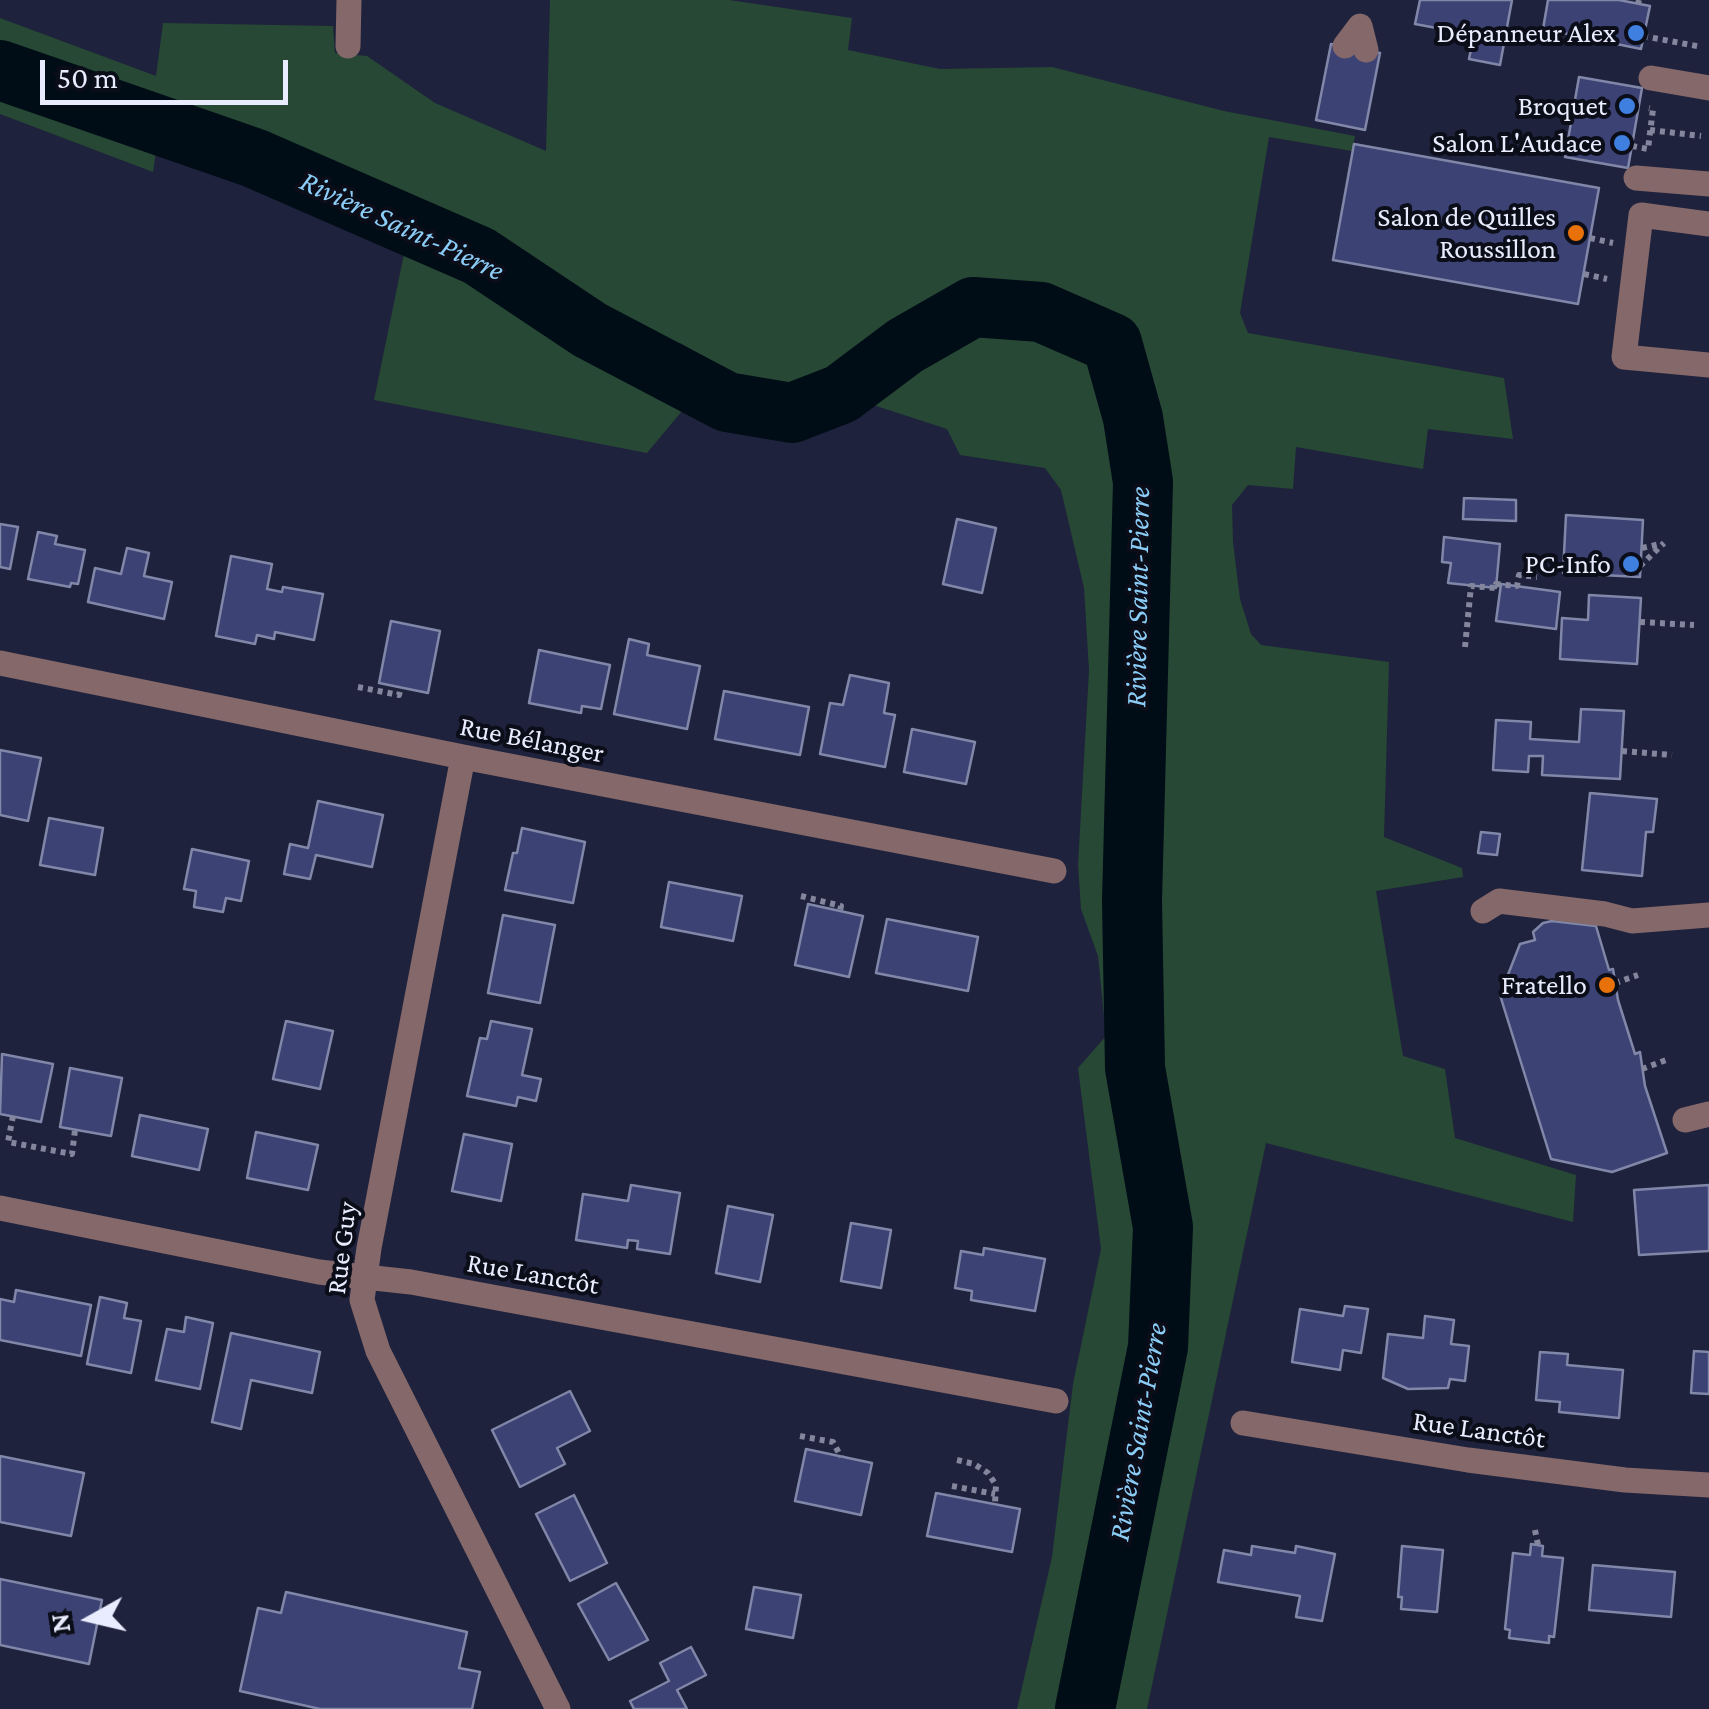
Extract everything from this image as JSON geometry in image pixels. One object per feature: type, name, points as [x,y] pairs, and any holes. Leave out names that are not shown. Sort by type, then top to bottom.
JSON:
[{"type":"street","points":[[348,46],[349,0]]},
{"type":"street","points":[[1651,78],[1709,88]]},
{"type":"street","points":[[1636,178],[1709,184]]},
{"type":"street","points":[[1709,224],[1641,215],[1624,357],[1709,365]]},
{"type":"street","name":"Rue Bélanger","points":[[0,663],[1054,871]]},
{"type":"street","name":"Rue Guy","points":[[463,757],[364,1277],[364,1312],[378,1351],[558,1709]]},
{"type":"street","points":[[1483,911],[1499,901],[1605,914],[1632,922],[1709,915]]},
{"type":"street","name":"Rue Lanctôt","points":[[0,1208],[319,1272],[411,1282],[1056,1401]]},
{"type":"street","name":"Rue Lanctôt","points":[[1243,1423],[1468,1460],[1626,1480],[1709,1485]]},
{"type":"path","points":[[1643,36],[1702,47]]},
{"type":"path","points":[[1632,146],[1648,149],[1653,108],[1638,106]]},
{"type":"path","points":[[1650,130],[1701,136]]},
{"type":"path","points":[[1640,566],[1664,543],[1642,548]]},
{"type":"path","points":[[1465,647],[1471,586],[1518,586],[1519,575],[1537,578]]},
{"type":"path","points":[[1640,622],[1694,625]]},
{"type":"path","points":[[358,687],[399,695],[401,687]]},
{"type":"path","points":[[1622,751],[1672,755]]},
{"type":"path","points":[[801,896],[840,906],[840,911]]},
{"type":"path","points":[[1615,983],[1638,975]]},
{"type":"path","points":[[1642,1070],[1666,1060]]},
{"type":"path","points":[[13,1116],[8,1142],[72,1154],[76,1130]]},
{"type":"path","points":[[800,1436],[833,1442],[841,1457]]},
{"type":"path","points":[[956,1460],[974,1464],[988,1473],[996,1485],[996,1504]]},
{"type":"path","points":[[952,1486],[995,1494]]},
{"type":"path","points":[[1536,1530],[1538,1545]]},
{"type":"green space","points":[[550,0],[729,0],[852,18],[848,50],[940,69],[1052,67],[1224,111],[1355,136],[1352,151],[1269,137],[1240,313],[1248,333],[1504,378],[1513,439],[1428,429],[1423,469],[1296,447],[1293,489],[1248,485],[1232,505],[1233,542],[1240,599],[1251,634],[1261,645],[1389,662],[1384,837],[1462,868],[1463,877],[1376,891],[1403,1056],[1445,1069],[1455,1138],[1576,1175],[1573,1222],[1266,1143],[1147,1709],[1017,1709],[1052,1557],[1073,1384],[1101,1249],[1078,1068],[1106,1036],[1098,956],[1081,909],[1078,865],[1089,670],[1084,588],[1061,490],[1045,468],[960,455],[947,429],[864,402],[927,350],[978,326],[1017,321],[1045,327],[1079,344],[1094,359],[1128,354],[1111,328],[1060,303],[974,286],[833,369],[792,386],[758,388],[680,343],[663,344],[629,325],[599,319],[529,266],[409,211],[150,109],[0,58],[0,18],[156,76],[163,23],[333,26],[335,53],[367,56],[435,103],[546,151]]},
{"type":"green space","points":[[0,83],[158,137],[153,172],[0,114]]},
{"type":"green space","points":[[406,244],[511,295],[603,361],[687,405],[647,453],[374,400]]},
{"type":"building","points":[[1420,0],[1512,0],[1500,65],[1469,59],[1474,35],[1415,24]]},
{"type":"building","points":[[1548,0],[1619,0],[1650,6],[1641,49],[1543,29]]},
{"type":"building","points":[[1331,44],[1380,53],[1365,130],[1316,120]]},
{"type":"building","points":[[1579,77],[1642,88],[1628,168],[1565,157]]},
{"type":"building","points":[[1354,144],[1599,188],[1578,304],[1333,260]]},
{"type":"building","points":[[1464,498],[1516,500],[1516,521],[1463,519]]},
{"type":"building","points":[[1566,515],[1643,520],[1640,577],[1563,573]]},
{"type":"building","points":[[957,519],[996,528],[982,593],[943,584]]},
{"type":"building","points":[[0,524],[18,527],[10,569],[0,567]]},
{"type":"building","points":[[38,532],[57,536],[55,544],[85,550],[78,584],[71,583],[70,587],[28,579]]},
{"type":"building","points":[[1444,537],[1500,544],[1496,588],[1448,583],[1451,563],[1442,562]]},
{"type":"building","points":[[127,548],[149,553],[144,576],[172,582],[164,619],[88,602],[95,568],[121,574]]},
{"type":"building","points":[[231,556],[272,564],[267,589],[282,592],[283,587],[323,594],[314,640],[275,632],[274,639],[257,635],[255,644],[216,636]]},
{"type":"building","points":[[1501,584],[1560,592],[1556,629],[1496,621]]},
{"type":"building","points":[[1589,595],[1641,598],[1637,664],[1560,659],[1562,618],[1588,620]]},
{"type":"building","points":[[391,621],[440,631],[428,693],[379,683]]},
{"type":"building","points":[[629,639],[649,644],[647,655],[700,666],[687,729],[614,714]]},
{"type":"building","points":[[539,650],[610,665],[601,709],[582,706],[581,713],[529,703]]},
{"type":"building","points":[[850,675],[889,683],[884,713],[895,715],[885,767],[820,754],[830,703],[843,705]]},
{"type":"building","points":[[724,691],[809,707],[800,755],[715,739]]},
{"type":"building","points":[[1581,709],[1624,711],[1620,779],[1542,775],[1543,756],[1529,756],[1528,772],[1493,770],[1496,720],[1531,722],[1530,739],[1579,742]]},
{"type":"building","points":[[912,729],[975,742],[966,784],[904,772]]},
{"type":"building","points":[[0,750],[41,758],[28,821],[0,815]]},
{"type":"building","points":[[1590,793],[1657,799],[1653,832],[1646,832],[1642,876],[1582,870]]},
{"type":"building","points":[[318,801],[383,815],[372,867],[316,855],[310,879],[284,874],[290,844],[308,848]]},
{"type":"building","points":[[49,818],[103,828],[95,875],[40,865]]},
{"type":"building","points":[[522,828],[585,842],[573,903],[505,890]]},
{"type":"building","points":[[1481,832],[1500,834],[1497,855],[1478,853]]},
{"type":"building","points":[[192,849],[249,861],[241,901],[226,898],[223,912],[194,907],[196,891],[184,889]]},
{"type":"building","points":[[669,882],[742,896],[733,941],[661,927]]},
{"type":"building","points":[[808,904],[863,916],[849,977],[795,965]]},
{"type":"building","points":[[503,915],[555,925],[540,1003],[488,993]]},
{"type":"building","points":[[887,919],[978,937],[968,991],[876,973]]},
{"type":"building","points":[[1552,921],[1596,926],[1609,970],[1613,969],[1635,1054],[1640,1052],[1645,1086],[1667,1153],[1612,1172],[1551,1159],[1500,995],[1520,944],[1535,940],[1533,932]]},
{"type":"building","points":[[286,1021],[333,1031],[320,1089],[273,1079]]},
{"type":"building","points":[[491,1021],[532,1029],[522,1075],[541,1079],[536,1101],[518,1097],[516,1106],[467,1096],[480,1038],[487,1039]]},
{"type":"building","points":[[2,1054],[53,1064],[41,1122],[0,1114]]},
{"type":"building","points":[[70,1068],[122,1078],[111,1136],[60,1127]]},
{"type":"building","points":[[140,1115],[208,1129],[199,1170],[132,1156]]},
{"type":"building","points":[[256,1132],[318,1145],[308,1190],[247,1178]]},
{"type":"building","points":[[464,1134],[512,1144],[501,1201],[452,1191]]},
{"type":"building","points":[[631,1185],[680,1193],[670,1254],[637,1249],[638,1241],[628,1240],[627,1248],[576,1240],[583,1194],[628,1201]]},
{"type":"building","points":[[1709,1185],[1709,1251],[1639,1255],[1634,1190]]},
{"type":"building","points":[[728,1206],[773,1215],[760,1282],[716,1273]]},
{"type":"building","points":[[851,1223],[891,1230],[881,1288],[841,1281]]},
{"type":"building","points":[[984,1248],[1045,1259],[1035,1311],[971,1300],[972,1291],[955,1288],[961,1251],[983,1255]]},
{"type":"building","points":[[16,1290],[91,1305],[81,1356],[0,1340],[0,1299],[14,1302]]},
{"type":"building","points":[[100,1297],[127,1303],[124,1318],[141,1321],[131,1373],[87,1364]]},
{"type":"building","points":[[1345,1306],[1368,1309],[1361,1353],[1343,1350],[1340,1370],[1292,1362],[1300,1309],[1343,1316]]},
{"type":"building","points":[[1425,1316],[1454,1320],[1451,1344],[1469,1346],[1465,1381],[1450,1379],[1448,1388],[1408,1389],[1383,1378],[1388,1334],[1423,1338]]},
{"type":"building","points":[[186,1317],[213,1323],[200,1389],[156,1380],[167,1329],[184,1332]]},
{"type":"building","points":[[231,1333],[320,1352],[312,1393],[251,1380],[241,1429],[212,1422]]},
{"type":"building","points":[[1694,1351],[1709,1352],[1709,1394],[1691,1393]]},
{"type":"building","points":[[1540,1352],[1568,1354],[1567,1365],[1623,1370],[1619,1418],[1559,1412],[1560,1402],[1536,1400]]},
{"type":"building","points":[[570,1391],[590,1431],[557,1448],[565,1464],[520,1487],[492,1430]]},
{"type":"building","points":[[806,1449],[872,1463],[861,1515],[795,1501]]},
{"type":"building","points":[[0,1456],[84,1473],[71,1536],[0,1522]]},
{"type":"building","points":[[936,1493],[1020,1509],[1012,1552],[927,1536]]},
{"type":"building","points":[[574,1495],[607,1563],[570,1581],[536,1514]]},
{"type":"building","points":[[1531,1544],[1543,1546],[1542,1556],[1563,1558],[1554,1637],[1549,1636],[1549,1643],[1509,1638],[1510,1630],[1505,1629],[1513,1553],[1530,1555]]},
{"type":"building","points":[[1252,1546],[1295,1553],[1296,1546],[1335,1554],[1322,1621],[1296,1617],[1300,1596],[1218,1582],[1224,1550],[1251,1555]]},
{"type":"building","points":[[1402,1546],[1443,1550],[1437,1612],[1401,1609],[1402,1597],[1398,1597]]},
{"type":"building","points":[[1593,1565],[1675,1572],[1671,1617],[1589,1610]]},
{"type":"building","points":[[0,1579],[102,1600],[89,1664],[0,1645]]},
{"type":"building","points":[[616,1583],[648,1640],[609,1660],[578,1604]]},
{"type":"building","points":[[754,1587],[801,1595],[793,1638],[746,1629]]},
{"type":"building","points":[[286,1592],[467,1632],[459,1668],[480,1672],[472,1709],[320,1709],[240,1691],[258,1608],[281,1613]]},
{"type":"building","points":[[691,1647],[706,1675],[677,1690],[687,1709],[634,1709],[630,1701],[669,1681],[660,1663]]},
{"type":"waterway","name":"Rivière Saint-Pierre","points":[[0,70],[254,158],[479,256],[590,330],[727,402],[792,413],[841,394],[905,346],[973,307],[1041,312],[1112,343],[1133,418],[1143,482],[1132,901],[1135,1068],[1163,1227],[1158,1347],[1085,1709]]},
{"type":"place","name":"Dépanneur Alex","points":[[1636,33]]},
{"type":"place","name":"Broquet","points":[[1627,106]]},
{"type":"place","name":"Salon L'Audace","points":[[1622,143]]},
{"type":"place","name":"Salon de Quilles Roussillon","points":[[1576,233]]},
{"type":"place","name":"PC-Info","points":[[1631,564]]},
{"type":"place","name":"Fratello","points":[[1607,985]]}]
